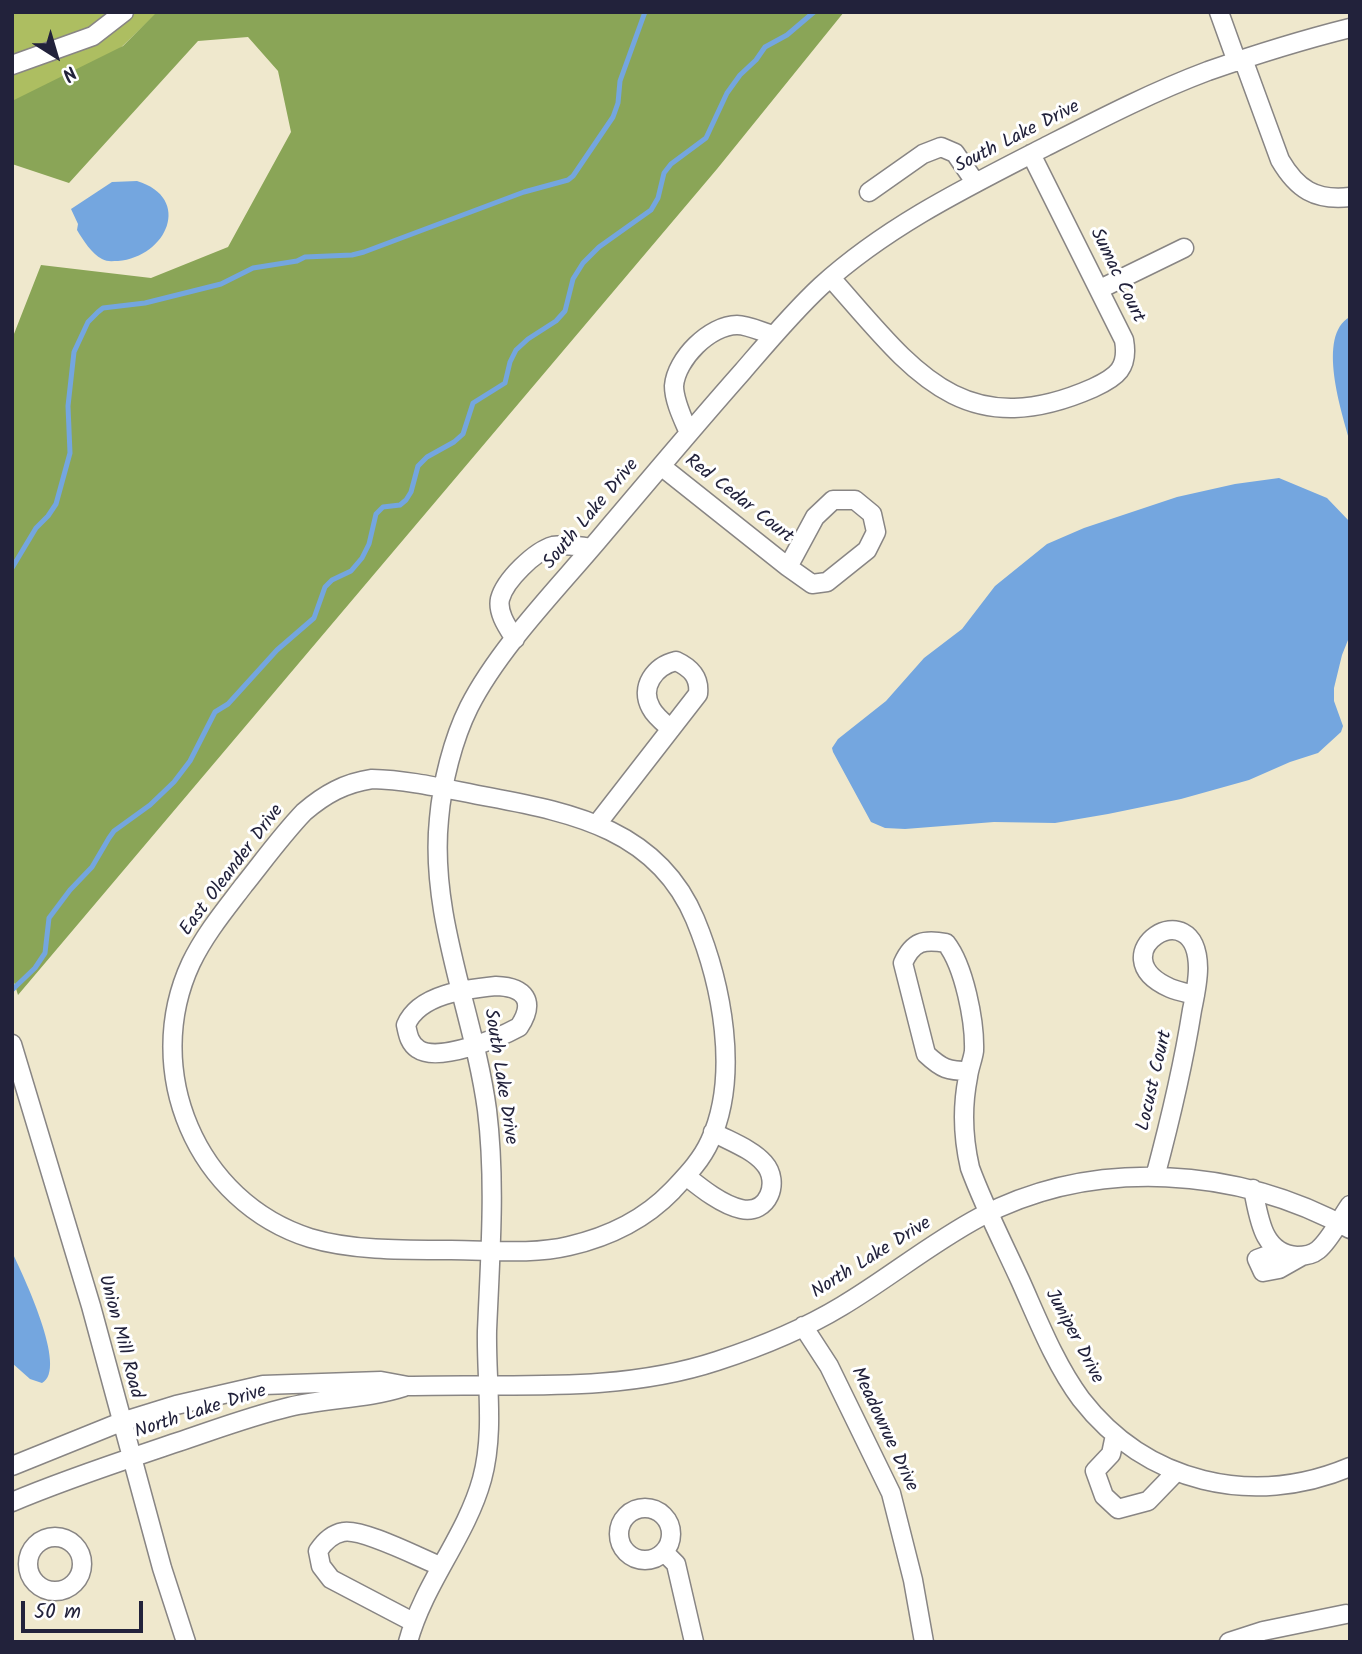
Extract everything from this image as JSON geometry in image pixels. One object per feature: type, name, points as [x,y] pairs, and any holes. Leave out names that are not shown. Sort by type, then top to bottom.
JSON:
[{"type":"street","points":[[12,65],[93,36],[124,12]]},
{"type":"street","points":[[1219,12],[1279,160],[1287,173],[1296,183],[1320,197],[1350,197]]},
{"type":"street","name":"South Lake Drive","points":[[487,1386],[491,1250],[490,1143],[476,1045],[439,883],[437,848],[439,812],[455,742],[469,708],[486,678],[515,639],[773,335],[831,278],[881,239],[975,182],[1172,86],[1240,61],[1350,28]]},
{"type":"street","points":[[869,192],[923,155],[941,147],[955,153],[975,182]]},
{"type":"street","name":"Sumac Court","points":[[831,278],[925,378],[956,397],[972,403],[1007,408],[1041,405],[1075,396],[1116,376],[1126,353],[1124,340],[1031,154]]},
{"type":"street","points":[[1100,289],[1184,248]]},
{"type":"street","points":[[689,433],[674,387],[686,358],[709,334],[724,326],[739,324],[773,335]]},
{"type":"street","name":"Red Cedar Court","points":[[661,466],[788,567],[812,584],[827,582],[867,550],[876,532],[872,514],[855,500],[832,500],[816,517],[788,567]]},
{"type":"street","points":[[515,639],[500,612],[500,600],[515,574],[539,552],[552,547],[566,545],[592,548]]},
{"type":"street","points":[[597,824],[671,729]]},
{"type":"street","name":"East Oleander Drive","points":[[390,779],[445,788],[544,808],[597,824],[625,837],[659,864],[674,881],[696,923],[717,997],[726,1047],[723,1097],[713,1132],[697,1163],[648,1213],[609,1234],[554,1249],[491,1250],[356,1247],[310,1238],[267,1218],[231,1189],[216,1172],[193,1136],[178,1095],[171,1051],[172,1029],[176,1007],[191,964],[215,922],[260,863],[304,812],[319,799],[354,782],[390,779]]},
{"type":"street","name":"Juniper Drive","points":[[969,1071],[951,1071],[937,1065],[926,1054],[903,962],[909,949],[929,940],[946,943],[955,955],[972,1017],[974,1052],[964,1109],[966,1150],[976,1184],[1066,1375],[1080,1397],[1115,1435],[1134,1450],[1176,1472],[1221,1484],[1269,1486],[1304,1481],[1350,1467]]},
{"type":"street","points":[[507,986],[519,990],[525,997],[528,1008],[519,1027],[476,1045],[429,1054],[412,1044],[406,1025],[419,1006],[462,991],[507,986]]},
{"type":"street","name":"Locust Court","points":[[1155,1177],[1183,1069],[1195,995]]},
{"type":"street","name":"Union Mill Road","points":[[12,1044],[91,1306],[131,1458],[186,1642]]},
{"type":"street","points":[[686,1176],[735,1208],[755,1209],[765,1204],[771,1193],[769,1170],[762,1161],[713,1132]]},
{"type":"street","name":"North Lake Drive","points":[[12,1466],[121,1422],[176,1405],[263,1385],[381,1381],[408,1386],[577,1384],[648,1378],[716,1362],[842,1306],[954,1232],[990,1213],[1012,1203],[1074,1185],[1155,1177],[1202,1180],[1253,1189],[1298,1203],[1344,1226]]},
{"type":"street","points":[[1253,1189],[1263,1233],[1269,1243],[1279,1251],[1302,1256]]},
{"type":"street","points":[[1279,1251],[1257,1259],[1263,1272],[1279,1269],[1321,1248],[1344,1226],[1350,1205]]},
{"type":"street","name":"Meadowrue Drive","points":[[803,1325],[830,1366],[891,1493],[908,1556],[924,1642]]},
{"type":"street","name":"North Lake Drive","points":[[12,1502],[131,1458],[288,1407],[384,1394],[408,1386]]},
{"type":"street","points":[[408,1642],[413,1622],[463,1526],[481,1483],[488,1440],[487,1386]]},
{"type":"street","points":[[1115,1435],[1111,1454],[1095,1471],[1104,1496],[1118,1509],[1148,1501],[1176,1472]]},
{"type":"street","points":[[413,1622],[331,1578],[321,1566],[318,1551],[329,1538],[345,1531],[440,1566]]},
{"type":"street","points":[[664,1552],[676,1564],[694,1642]]},
{"type":"street","points":[[1229,1642],[1263,1631],[1348,1619]]},
{"type":"green space","points":[[12,12],[158,12],[110,58],[12,112]]},
{"type":"green space","points":[[157,12],[844,12],[717,169],[18,995],[12,976],[12,339],[41,265],[151,278],[228,247],[291,132],[278,71],[248,37],[198,41],[69,183],[12,164],[12,101],[123,46]]},
{"type":"water","points":[[137,181],[154,189],[165,200],[169,213],[167,226],[150,249],[135,257],[118,261],[104,260],[95,254],[82,238],[71,209],[112,182]]},
{"type":"water","points":[[1350,317],[1350,442],[1334,375],[1333,357],[1340,326]]},
{"type":"water","points":[[1279,478],[1327,498],[1350,522],[1350,635],[1334,688],[1334,701],[1343,726],[1341,732],[1318,753],[1249,780],[1181,799],[1055,823],[994,822],[905,829],[885,828],[871,822],[832,748],[838,739],[886,701],[924,658],[962,629],[995,586],[1047,544],[1084,528],[1177,497],[1235,484]]},
{"type":"water","points":[[12,1252],[33,1299],[47,1341],[49,1374],[42,1383],[30,1379],[12,1363]]},
{"type":"waterway","points":[[12,568],[36,528],[56,504],[70,453],[68,406],[74,352],[88,322],[98,312],[103,308],[145,303],[221,284],[253,268],[297,261],[305,257],[364,252],[524,192],[568,180],[613,117],[618,103],[620,81],[645,12]]},
{"type":"waterway","points":[[12,990],[35,968],[45,953],[49,918],[92,867],[114,831],[150,805],[174,782],[190,761],[215,712],[228,704],[277,650],[314,618],[325,587],[332,580],[351,571],[362,558],[369,544],[376,514],[383,507],[400,505],[406,500],[418,466],[427,457],[463,434],[473,403],[505,383],[516,350],[556,321],[565,311],[573,279],[583,263],[599,247],[651,210],[658,198],[664,173],[671,164],[706,138],[727,93],[740,75],[765,47],[787,35],[814,12]]}]
